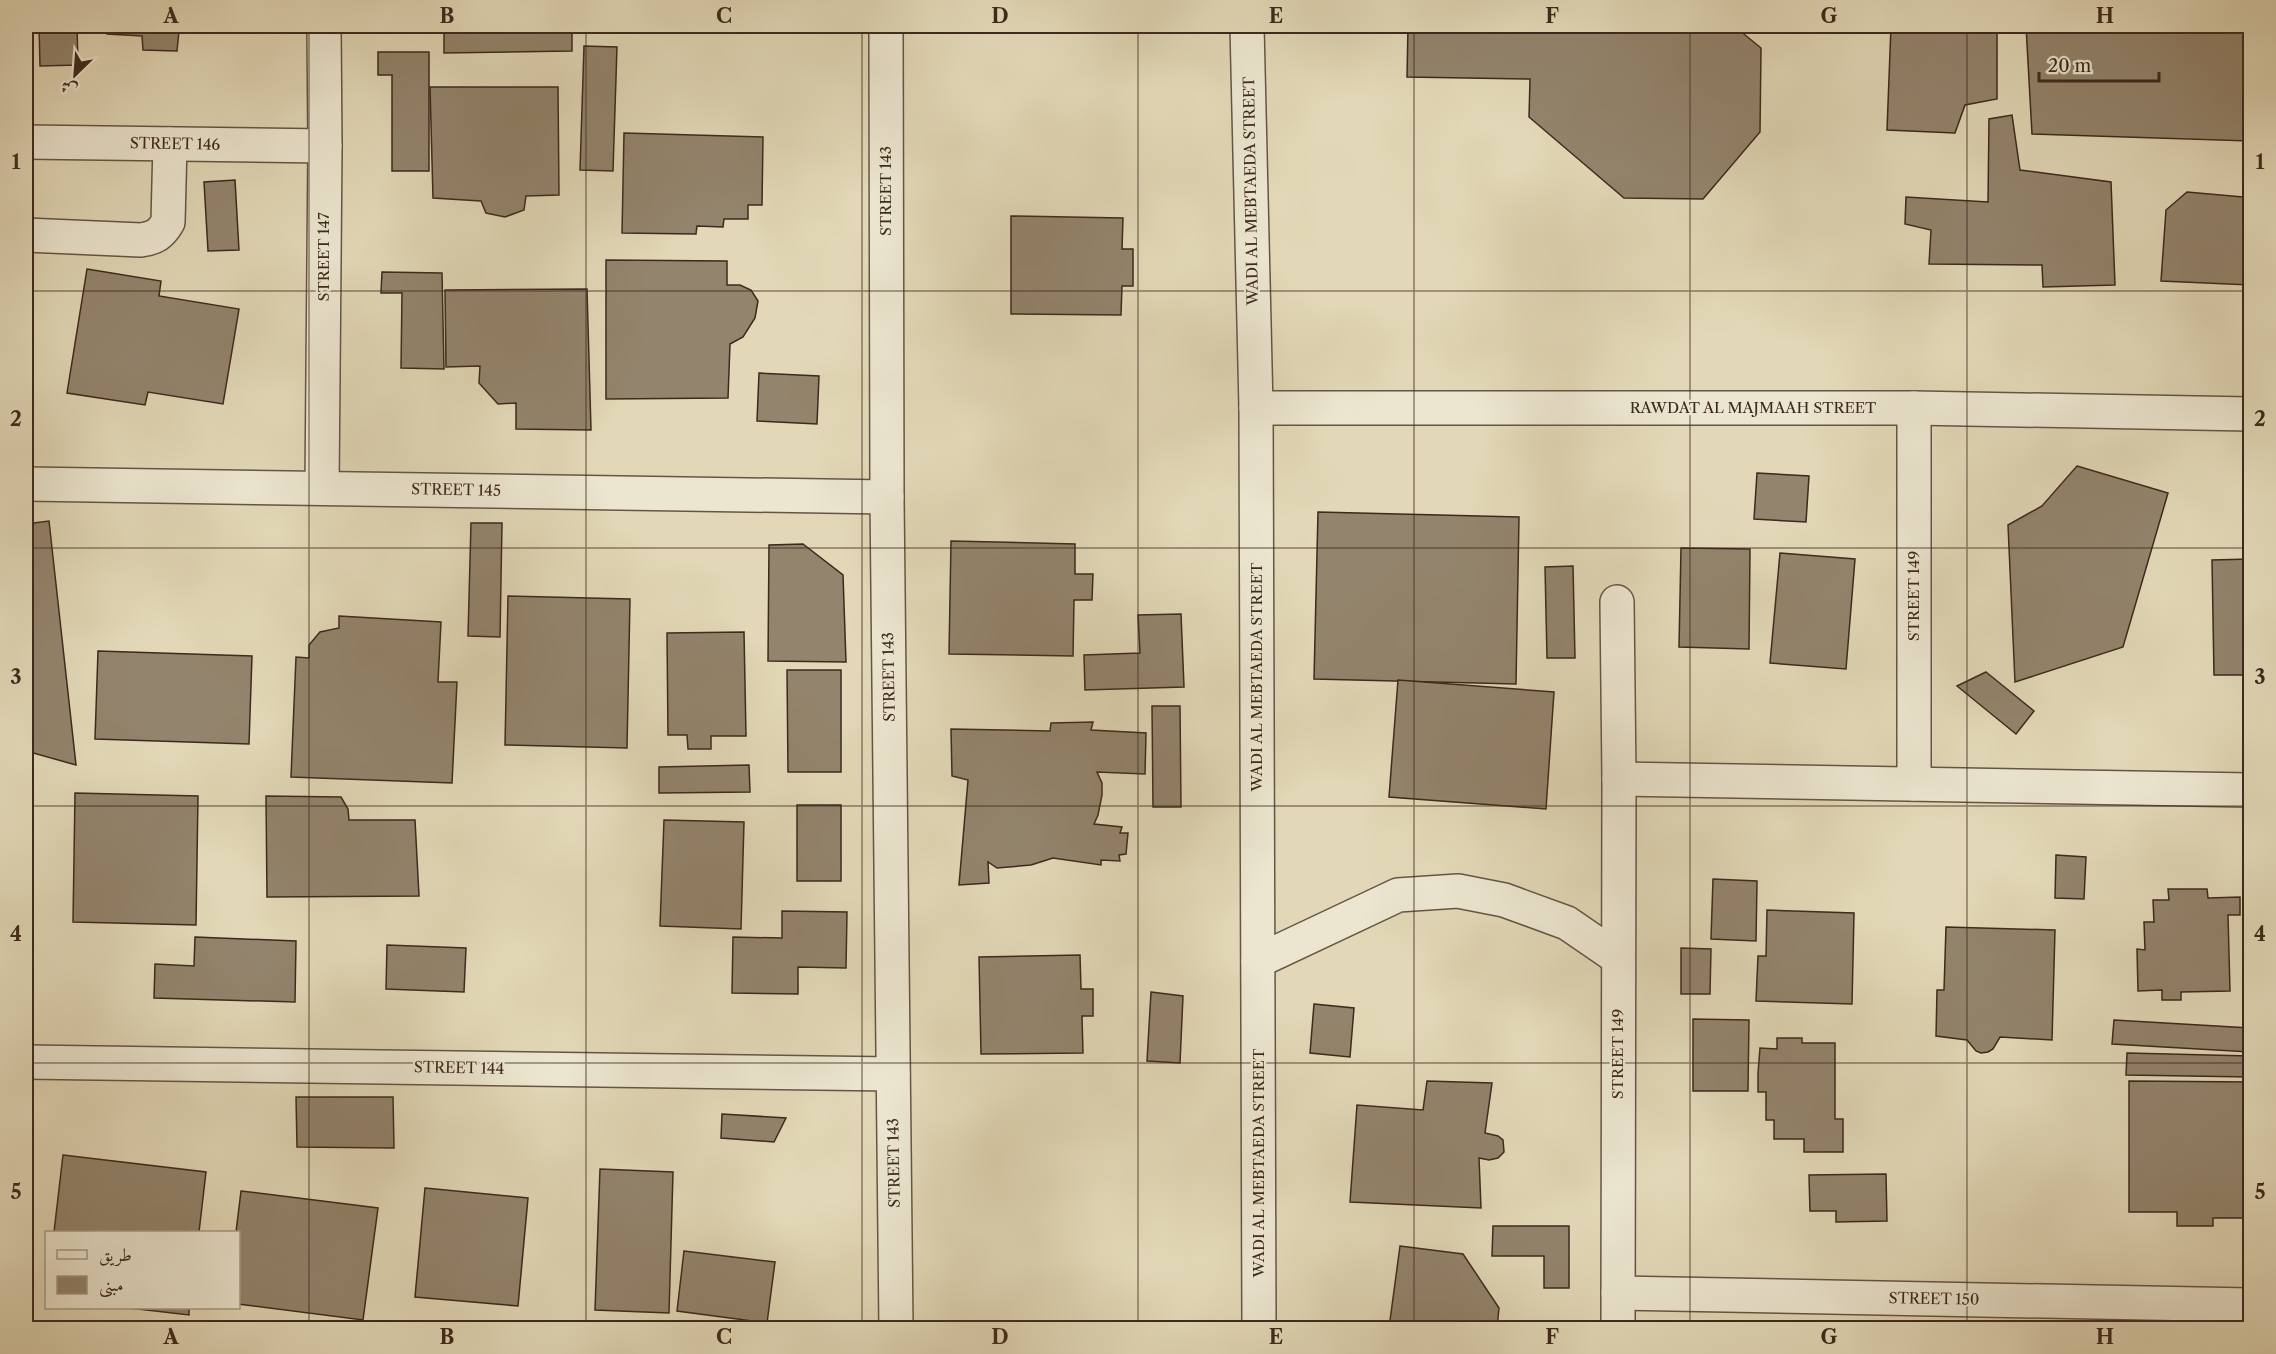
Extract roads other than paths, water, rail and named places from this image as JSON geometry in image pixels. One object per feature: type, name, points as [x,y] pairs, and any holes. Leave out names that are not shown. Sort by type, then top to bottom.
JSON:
[{"type":"street","name":"STREET 147","points":[[322,488],[324,26]]},
{"type":"street","name":"STREET 143","points":[[886,26],[887,497],[896,1329]]},
{"type":"street","name":"WADI AL MEBTAEDA STREET","points":[[1247,26],[1256,408],[1259,1329]]},
{"type":"street","name":"STREET 146","points":[[26,142],[325,146]]},
{"type":"street","points":[[26,235],[141,240],[153,238],[162,232],[168,222],[170,144]]},
{"type":"street","name":"RAWDAT AL MAJMAAH STREET","points":[[1256,408],[1914,408],[2250,414]]},
{"type":"street","name":"STREET 149","points":[[1914,408],[1914,784]]},
{"type":"street","name":"STREET 145","points":[[26,484],[887,497]]},
{"type":"street","name":"STREET 149","points":[[1617,602],[1618,1329]]},
{"type":"street","points":[[1619,779],[2250,790]]},
{"type":"street","points":[[1258,961],[1398,895],[1458,891],[1504,900],[1567,922],[1618,958]]},
{"type":"street","name":"STREET 144","points":[[26,1062],[893,1074]]},
{"type":"street","name":"STREET 150","points":[[1617,1293],[2250,1305]]}]
